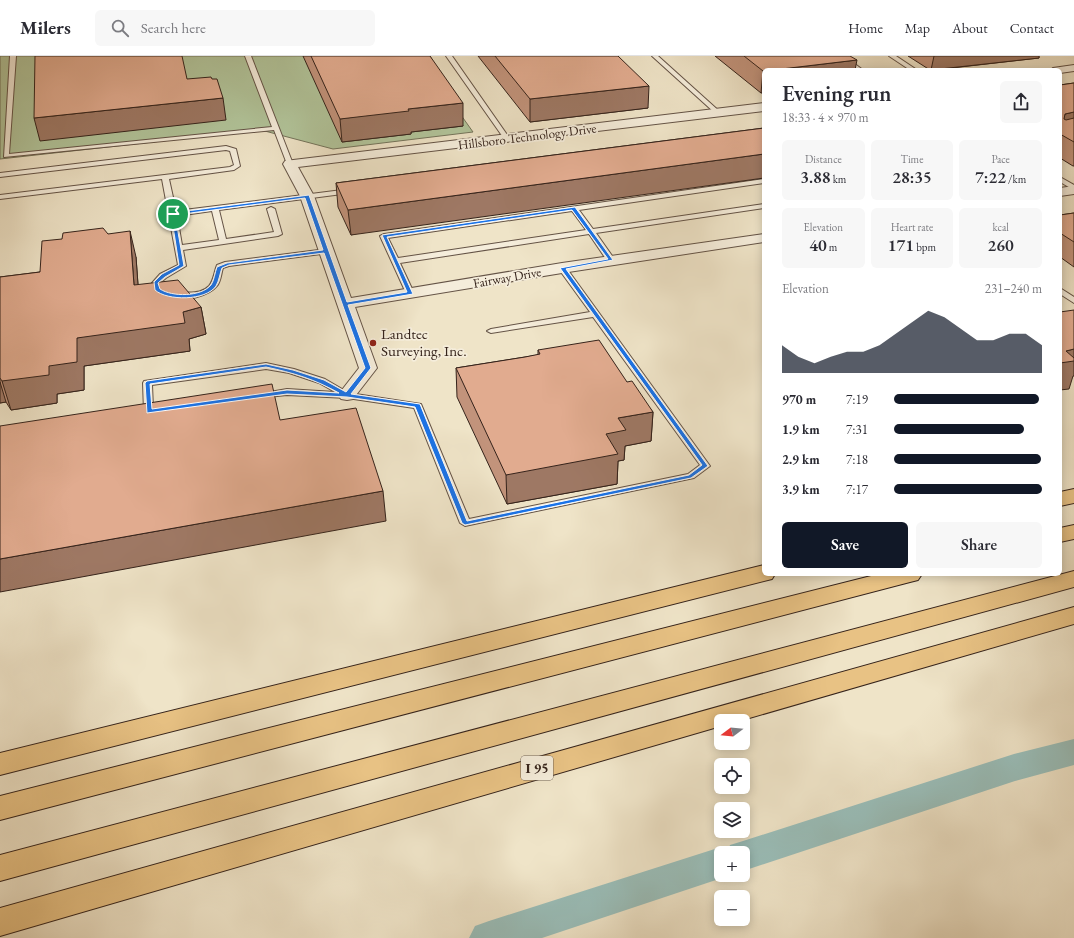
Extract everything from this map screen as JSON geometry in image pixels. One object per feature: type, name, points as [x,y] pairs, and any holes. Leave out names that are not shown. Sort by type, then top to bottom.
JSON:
[{"type":"highway","points":[[1062,499],[1074,496]]},
{"type":"highway","points":[[1062,535],[1074,532]]},
{"type":"highway","points":[[0,764],[762,574]]},
{"type":"highway","points":[[0,808],[902,576]]},
{"type":"highway","points":[[0,868],[1074,579]]},
{"type":"highway","name":"I 95","points":[[0,922],[1074,614]]},
{"type":"street","points":[[1062,69],[1074,68]]},
{"type":"street","name":"Hillsboro Technology Drive","points":[[290,164],[762,107]]},
{"type":"street","points":[[290,164],[307,196],[368,368],[347,395]]},
{"type":"street","points":[[1062,192],[1074,189]]},
{"type":"street","name":"Fairway Drive","points":[[345,304],[611,260],[762,238]]},
{"type":"lane","points":[[13,56],[6,156],[276,128]]},
{"type":"lane","points":[[248,56],[290,164]]},
{"type":"lane","points":[[449,56],[507,138]]},
{"type":"lane","points":[[655,56],[717,112]]},
{"type":"lane","points":[[840,56],[857,68]]},
{"type":"lane","points":[[892,56],[911,68]]},
{"type":"lane","points":[[0,175],[233,149],[237,166],[232,169],[166,178],[0,197]]},
{"type":"lane","points":[[166,178],[182,266],[163,276],[156,283],[158,290],[164,294],[176,296],[193,295],[207,291],[214,285],[220,267],[228,264],[326,251]]},
{"type":"lane","points":[[1062,180],[1074,189]]},
{"type":"lane","points":[[410,294],[384,236],[762,181]]},
{"type":"lane","points":[[173,214],[354,190]]},
{"type":"lane","points":[[395,261],[762,206]]},
{"type":"lane","points":[[215,208],[223,242]]},
{"type":"lane","points":[[574,208],[611,260]]},
{"type":"lane","points":[[179,248],[278,234],[271,209]]},
{"type":"lane","points":[[249,398],[287,392],[347,395],[418,406],[465,523],[691,476],[705,466],[562,268]]},
{"type":"lane","points":[[1062,292],[1074,301]]},
{"type":"lane","points":[[491,331],[595,314]]},
{"type":"lane","points":[[165,410],[149,412],[147,383],[266,366],[291,371],[322,381],[347,395]]},
{"type":"green space","points":[[0,56],[419,56],[473,132],[333,149],[261,130],[0,159]]},
{"type":"building","points":[[35,56],[182,56],[187,79],[211,77],[212,79],[217,79],[223,98],[34,118]]},
{"type":"building","points":[[311,56],[430,56],[463,103],[340,119]]},
{"type":"building","points":[[495,56],[618,56],[649,86],[530,99]]},
{"type":"building","points":[[744,56],[850,56],[857,60],[790,68],[762,68],[762,70]]},
{"type":"building","points":[[1074,83],[1074,112],[1065,114],[1064,119],[1074,118],[1074,142],[1062,135],[1062,85]]},
{"type":"building","points":[[762,128],[762,154],[348,210],[336,183]]},
{"type":"building","points":[[1074,213],[1074,242],[1062,234],[1062,215]]},
{"type":"building","points":[[103,228],[108,234],[130,231],[134,285],[178,280],[201,307],[183,312],[185,323],[77,338],[77,362],[49,366],[49,375],[2,381],[0,378],[0,277],[40,272],[42,241],[62,239],[63,233]]},
{"type":"building","points":[[1074,310],[1074,349],[1066,351],[1074,358],[1074,361],[1062,363],[1062,312]]},
{"type":"building","points":[[599,340],[627,382],[632,381],[653,412],[618,418],[626,430],[606,434],[618,454],[506,475],[456,368],[525,357],[540,354],[538,350]]},
{"type":"building","points":[[272,384],[280,420],[356,408],[383,491],[0,559],[0,426]]},
{"type":"waterway","points":[[750,854],[1014,768],[1074,752]]},
{"type":"waterway","points":[[489,938],[714,865]]},
{"type":"place","name":"Landtec Surveying, Inc.","points":[[373,343]]},
{"type":"route","points":[[173,214],[182,266],[163,276],[156,283],[158,290],[164,294],[176,296],[193,295],[207,291],[214,285],[216,275],[220,267],[228,264],[326,251],[345,304],[410,294],[384,236],[574,208],[611,260],[562,268],[705,466],[691,476],[465,523],[418,406],[347,395],[287,392],[149,412],[147,383],[266,366],[291,371],[322,381],[347,395],[368,368],[345,304],[326,251],[307,196],[173,214]]}]
